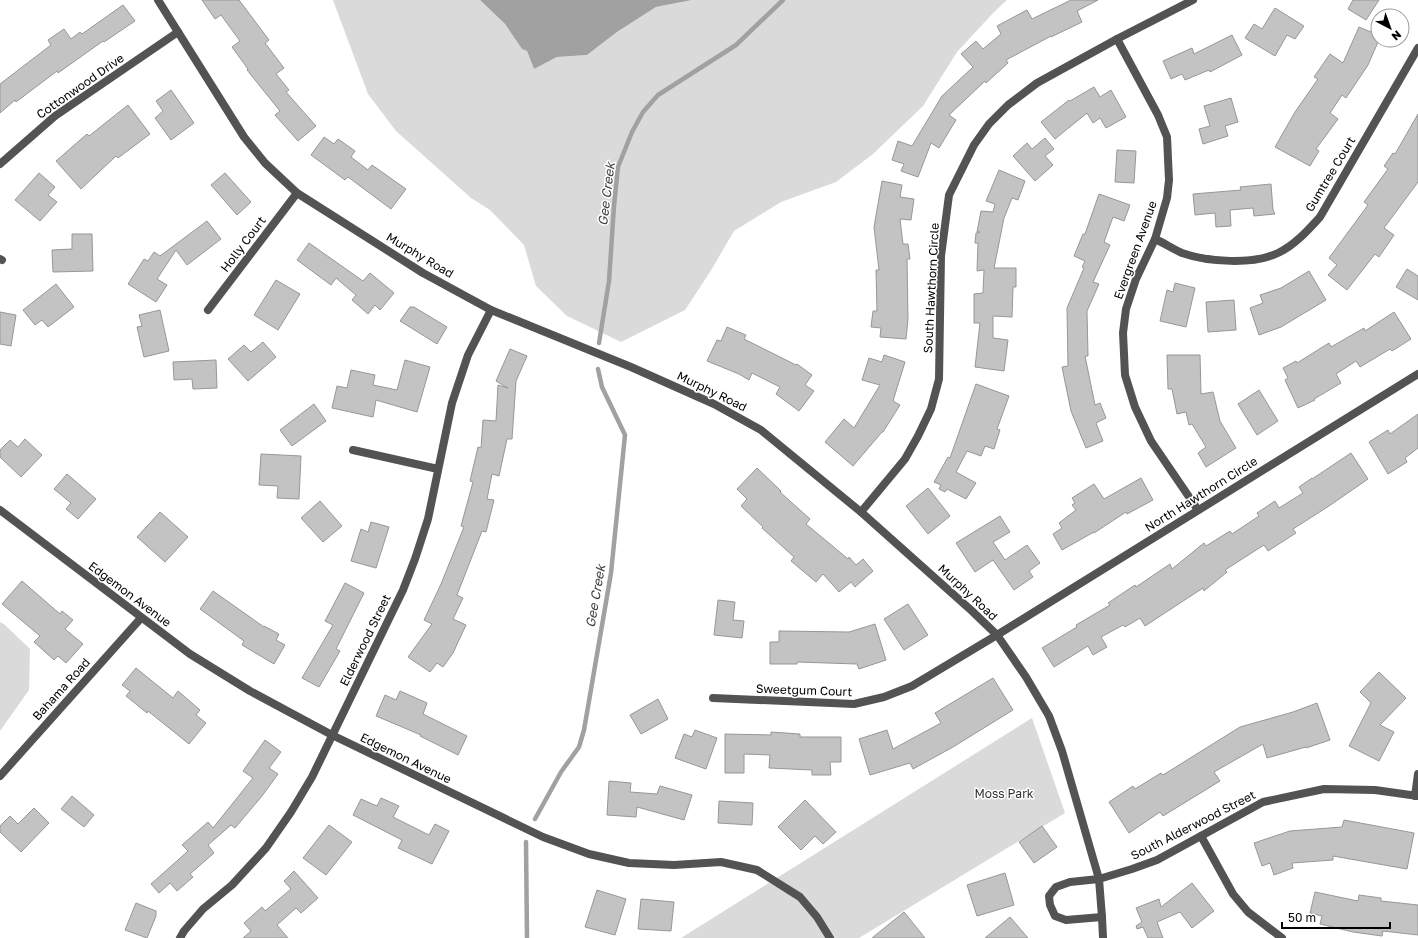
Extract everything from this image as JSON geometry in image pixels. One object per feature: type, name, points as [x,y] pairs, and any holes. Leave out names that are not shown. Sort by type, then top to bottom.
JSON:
[{"type":"street","name":"Murphy Road","points":[[158,0],[244,137],[265,164],[297,193],[423,273],[491,310],[631,367],[714,404],[761,430],[861,512],[997,635],[1026,677],[1049,716],[1062,751],[1099,879],[1103,938]]},
{"type":"street","name":"South Hawthorn Circle","points":[[861,512],[905,459],[931,409],[939,379],[941,256],[949,195],[974,145],[989,124],[1008,105],[1037,84],[1117,39],[1193,0]]},
{"type":"street","name":"Cottonwood Drive","points":[[0,164],[55,116],[178,32]]},
{"type":"street","name":"Evergreen Avenue","points":[[1117,39],[1158,115],[1167,137],[1169,180],[1167,198],[1155,239],[1136,279],[1126,309],[1123,333],[1125,375],[1135,407],[1151,441],[1198,510]]},
{"type":"street","name":"Gumtree Court","points":[[1155,239],[1182,252],[1204,258],[1223,260],[1254,260],[1278,253],[1303,236],[1320,217],[1418,48]]},
{"type":"street","name":"Holly Court","points":[[208,310],[297,193]]},
{"type":"street","name":"Elderwood Street","points":[[180,938],[184,931],[203,909],[232,885],[266,848],[312,777],[403,590],[415,559],[428,519],[452,403],[466,362],[491,310]]},
{"type":"street","name":"North Hawthorn Circle","points":[[997,635],[1418,374]]},
{"type":"street","points":[[353,450],[438,469]]},
{"type":"street","name":"Edgemon Avenue","points":[[0,510],[190,654],[250,691],[332,735],[543,837],[589,854],[629,863],[674,865],[721,862],[757,870],[800,897],[817,917],[830,938]]},
{"type":"street","name":"Bahama Road","points":[[0,776],[141,618]]},
{"type":"street","name":"Sweetgum Court","points":[[714,698],[854,704],[884,696],[912,686],[997,635]]},
{"type":"street","points":[[1416,796],[1418,774]]},
{"type":"street","name":"South Alderwood Street","points":[[1102,917],[1066,920],[1055,916],[1050,905],[1049,896],[1056,887],[1070,882],[1099,879],[1157,860],[1263,802],[1324,789],[1375,790],[1416,796]]},
{"type":"street","points":[[1201,836],[1233,894],[1248,912],[1282,938]]},
{"type":"green space","points":[[333,0],[480,0],[505,24],[522,49],[527,51],[534,69],[557,57],[587,55],[617,32],[656,7],[692,0],[1007,0],[957,52],[923,106],[873,154],[836,182],[781,202],[734,231],[710,272],[685,310],[621,342],[567,316],[536,286],[524,245],[490,210],[471,198],[396,131],[368,94]]},
{"type":"green space","points":[[0,622],[30,649],[29,690],[0,731]]},
{"type":"green space","name":"Moss Park","points":[[1032,718],[1065,813],[859,938],[681,938]]},
{"type":"shaded area","points":[[480,0],[692,0],[656,7],[617,32],[587,55],[557,57],[534,69],[527,51],[522,49],[505,24]]},
{"type":"building","points":[[202,0],[239,0],[269,40],[265,43],[284,68],[276,74],[289,90],[286,92],[316,126],[298,141],[275,115],[280,111],[247,70],[248,69],[232,47],[240,41],[221,15],[215,19]]},
{"type":"building","points":[[1071,0],[1098,0],[1077,11],[1082,22],[1051,36],[1006,60],[1008,63],[986,83],[985,81],[949,115],[956,120],[939,148],[931,143],[918,177],[901,171],[904,164],[892,160],[898,141],[912,146],[942,96],[973,67],[961,54],[976,41],[983,49],[1001,34],[997,26],[1027,10],[1032,19]]},
{"type":"building","points":[[1353,0],[1379,0],[1374,8],[1370,8],[1370,14],[1366,20],[1348,9]]},
{"type":"building","points":[[123,5],[135,21],[104,42],[103,41],[58,73],[57,71],[16,102],[15,100],[0,113],[0,84],[51,45],[48,40],[64,29],[71,39],[80,32],[82,34]]},
{"type":"building","points":[[1275,8],[1304,26],[1295,39],[1287,35],[1275,56],[1245,38],[1254,24],[1262,29]]},
{"type":"building","points":[[1359,27],[1370,32],[1370,48],[1375,48],[1368,65],[1346,98],[1342,95],[1330,113],[1338,119],[1316,149],[1319,151],[1310,166],[1275,147],[1295,112],[1318,79],[1314,77],[1330,54],[1343,63]]},
{"type":"building","points":[[1232,35],[1242,55],[1210,72],[1209,70],[1185,80],[1182,74],[1171,79],[1163,61],[1192,48],[1194,54]]},
{"type":"building","points":[[1094,87],[1100,97],[1111,90],[1126,117],[1106,128],[1100,118],[1093,123],[1087,113],[1055,139],[1041,122],[1069,100],[1070,101]]},
{"type":"building","points":[[171,90],[194,123],[171,140],[155,118],[163,111],[156,101]]},
{"type":"building","points":[[1231,98],[1238,122],[1225,126],[1228,136],[1203,144],[1199,129],[1210,126],[1204,106]]},
{"type":"building","points":[[128,105],[150,134],[118,158],[116,156],[81,189],[56,161],[87,134],[89,136]]},
{"type":"building","points":[[1418,114],[1418,182],[1384,228],[1394,235],[1379,257],[1375,254],[1347,290],[1328,275],[1337,265],[1329,258],[1368,205],[1364,202],[1388,169],[1384,166],[1393,153],[1395,154]]},
{"type":"building","points":[[324,137],[334,144],[338,139],[355,151],[351,157],[368,170],[372,165],[406,189],[391,209],[348,177],[345,180],[311,155]]},
{"type":"building","points":[[1045,138],[1054,149],[1045,156],[1053,165],[1035,181],[1013,156],[1027,143],[1032,149]]},
{"type":"building","points":[[1117,150],[1136,151],[1134,183],[1115,182]]},
{"type":"building","points":[[999,170],[1025,181],[1018,200],[1012,198],[1004,218],[994,268],[1016,268],[1016,287],[1013,287],[1012,317],[993,316],[993,338],[1008,340],[1004,371],[975,367],[980,323],[974,323],[974,294],[983,293],[984,270],[977,271],[978,243],[975,243],[976,233],[980,232],[977,232],[981,211],[993,212],[995,204],[986,201]]},
{"type":"building","points":[[39,173],[55,187],[48,195],[57,202],[40,221],[15,200]]},
{"type":"building","points":[[225,173],[251,202],[237,215],[211,185]]},
{"type":"building","points":[[882,181],[902,185],[900,197],[914,199],[911,220],[900,219],[903,244],[908,244],[910,259],[907,259],[908,319],[906,339],[880,337],[881,328],[871,327],[873,311],[877,311],[876,270],[879,270],[874,227]]},
{"type":"building","points":[[1271,184],[1273,210],[1275,214],[1254,216],[1253,208],[1230,210],[1231,226],[1216,227],[1215,213],[1195,215],[1193,194],[1241,190],[1240,187]]},
{"type":"building","points":[[1099,194],[1130,205],[1124,221],[1113,217],[1104,242],[1110,245],[1093,282],[1099,284],[1087,311],[1088,356],[1085,356],[1095,405],[1100,403],[1106,418],[1096,423],[1103,441],[1086,448],[1071,411],[1062,367],[1068,366],[1067,308],[1084,268],[1082,267],[1085,261],[1074,256],[1083,234],[1085,234]]},
{"type":"building","points":[[207,221],[221,239],[187,265],[176,250],[157,279],[167,285],[156,302],[128,284],[144,259],[148,261],[154,252],[160,256]]},
{"type":"building","points":[[72,234],[92,234],[93,271],[53,272],[52,250],[72,249]]},
{"type":"building","points":[[309,243],[363,281],[370,273],[394,293],[380,310],[375,305],[368,314],[352,300],[356,295],[336,278],[331,285],[297,260]]},
{"type":"building","points":[[1407,269],[1418,276],[1418,300],[1396,287]]},
{"type":"building","points":[[1309,271],[1326,300],[1281,327],[1259,335],[1250,308],[1263,303],[1260,295],[1281,288]]},
{"type":"building","points":[[276,280],[300,294],[278,330],[254,315]]},
{"type":"building","points":[[1175,283],[1195,288],[1186,327],[1160,321],[1167,290],[1173,292]]},
{"type":"building","points":[[56,284],[74,307],[48,327],[42,320],[35,325],[23,310]]},
{"type":"building","points":[[1234,300],[1236,330],[1208,332],[1206,302]]},
{"type":"building","points":[[410,307],[414,307],[447,327],[437,344],[400,321]]},
{"type":"building","points":[[160,310],[169,351],[144,357],[137,327],[142,326],[139,315]]},
{"type":"building","points":[[0,312],[16,315],[11,346],[0,344]]},
{"type":"building","points":[[1394,312],[1411,339],[1392,351],[1390,349],[1360,367],[1356,361],[1336,374],[1341,383],[1314,399],[1315,400],[1298,408],[1285,380],[1288,378],[1283,368],[1296,361],[1297,363],[1329,343],[1331,347],[1364,328],[1365,331]]},
{"type":"building","points":[[727,327],[746,335],[744,339],[796,365],[797,364],[812,375],[805,385],[814,391],[799,411],[776,394],[780,387],[752,373],[749,380],[739,374],[707,361],[717,340],[721,341]]},
{"type":"building","points":[[263,342],[276,357],[248,381],[228,359],[244,345],[251,352]]},
{"type":"building","points":[[510,349],[527,356],[516,381],[512,439],[507,439],[499,476],[492,474],[487,499],[494,500],[486,532],[482,531],[457,595],[463,598],[453,619],[466,625],[453,653],[443,667],[437,663],[430,672],[408,657],[432,624],[424,620],[441,584],[464,527],[461,526],[473,482],[470,481],[478,447],[481,448],[483,420],[496,421],[498,385],[508,388],[496,381]]},
{"type":"building","points":[[884,355],[905,362],[893,401],[900,405],[883,432],[853,466],[825,442],[844,419],[854,428],[880,385],[862,380],[869,358],[882,362]]},
{"type":"building","points":[[1167,355],[1200,355],[1201,394],[1213,392],[1220,421],[1236,448],[1206,467],[1198,453],[1206,447],[1192,424],[1189,425],[1186,412],[1177,414],[1172,389],[1168,389]]},
{"type":"building","points":[[216,360],[217,388],[193,389],[192,379],[174,380],[173,362]]},
{"type":"building","points":[[405,360],[430,367],[417,412],[376,400],[373,417],[332,408],[337,386],[347,388],[351,370],[375,375],[373,385],[397,390]]},
{"type":"building","points":[[976,384],[1009,396],[997,429],[1000,430],[994,449],[985,446],[981,456],[967,451],[956,472],[976,483],[966,499],[947,489],[945,492],[939,489],[941,485],[934,482],[948,457],[950,458]]},
{"type":"building","points":[[1259,390],[1278,421],[1257,435],[1238,404]]},
{"type":"building","points":[[314,404],[326,421],[292,446],[280,430]]},
{"type":"building","points":[[1418,414],[1418,448],[1405,458],[1407,462],[1388,474],[1369,442],[1388,430],[1390,434]]},
{"type":"building","points":[[25,439],[42,455],[21,477],[0,457],[0,450],[10,440],[18,447]]},
{"type":"building","points":[[1351,453],[1368,479],[1293,529],[1296,533],[1268,551],[1264,545],[1225,570],[1227,572],[1204,591],[1203,588],[1145,626],[1140,618],[1125,627],[1123,625],[1101,637],[1107,647],[1093,655],[1088,646],[1054,667],[1042,648],[1077,627],[1076,625],[1110,605],[1108,603],[1135,585],[1136,587],[1170,564],[1172,569],[1204,543],[1206,546],[1230,531],[1232,534],[1259,516],[1257,513],[1275,501],[1279,508],[1303,493],[1299,487]]},
{"type":"building","points":[[261,454],[301,456],[299,499],[277,498],[278,486],[259,485]]},
{"type":"building","points":[[757,468],[781,491],[780,492],[810,519],[806,524],[848,559],[849,557],[856,565],[863,559],[873,571],[855,587],[851,582],[839,592],[823,574],[816,582],[791,561],[794,557],[762,528],[763,527],[741,506],[747,499],[737,489]]},
{"type":"building","points":[[67,474],[96,499],[78,519],[66,509],[71,503],[54,489]]},
{"type":"building","points":[[1141,478],[1153,500],[1127,514],[1126,512],[1094,533],[1062,550],[1053,534],[1062,528],[1059,523],[1076,510],[1072,505],[1075,503],[1072,498],[1094,484],[1104,499]]},
{"type":"building","points":[[928,488],[950,516],[928,534],[906,506]]},
{"type":"building","points":[[320,501],[342,526],[323,542],[301,518]]},
{"type":"building","points":[[160,512],[188,537],[165,562],[137,537]]},
{"type":"building","points":[[1000,516],[1010,532],[993,542],[1005,560],[1027,545],[1040,563],[1029,571],[1033,577],[1014,590],[993,560],[975,572],[956,543]]},
{"type":"building","points":[[371,522],[389,527],[376,568],[351,561],[361,529],[368,532]]},
{"type":"building","points":[[22,581],[60,614],[62,611],[73,620],[65,629],[83,644],[66,663],[58,656],[54,660],[34,642],[40,636],[2,604]]},
{"type":"building","points":[[345,583],[364,593],[336,649],[340,651],[319,687],[302,678],[333,625],[325,621]]},
{"type":"building","points":[[213,591],[264,627],[279,634],[276,640],[285,645],[274,664],[242,645],[244,641],[200,609]]},
{"type":"building","points":[[718,600],[735,602],[733,620],[744,621],[742,638],[714,635]]},
{"type":"building","points":[[908,604],[928,635],[904,650],[884,619]]},
{"type":"building","points":[[875,624],[886,660],[859,669],[857,664],[797,662],[797,664],[770,664],[770,642],[779,642],[779,631],[849,632]]},
{"type":"building","points":[[136,668],[173,698],[178,691],[200,710],[196,715],[206,723],[189,744],[148,711],[147,713],[126,696],[130,691],[122,685]]},
{"type":"building","points":[[1379,672],[1406,698],[1380,725],[1394,732],[1379,761],[1349,746],[1371,703],[1360,692]]},
{"type":"building","points":[[993,678],[1013,710],[953,747],[913,769],[910,763],[870,775],[859,739],[887,730],[893,749],[941,723],[935,713]]},
{"type":"building","points":[[400,691],[427,703],[423,714],[467,736],[458,755],[420,736],[421,735],[376,716],[385,695],[396,700]]},
{"type":"building","points":[[658,699],[668,719],[641,734],[630,715]]},
{"type":"building","points":[[1317,703],[1330,740],[1267,758],[1263,744],[1214,772],[1220,781],[1163,816],[1160,812],[1129,833],[1109,802],[1133,786],[1135,789],[1161,773],[1163,775],[1240,727],[1293,712]]},
{"type":"building","points":[[695,730],[717,738],[706,769],[675,758],[684,734],[692,737]]},
{"type":"building","points":[[771,732],[800,734],[800,737],[841,737],[841,762],[830,762],[831,775],[812,775],[812,770],[769,768],[770,755],[744,754],[744,773],[725,773],[725,734],[771,735]]},
{"type":"building","points":[[265,740],[281,752],[269,768],[278,774],[235,828],[231,825],[208,845],[214,853],[190,874],[193,877],[177,891],[170,883],[159,893],[151,884],[188,851],[182,845],[208,822],[213,828],[253,778],[243,771]]},
{"type":"building","points":[[609,781],[631,783],[630,792],[657,794],[660,786],[692,795],[684,820],[637,807],[636,817],[607,815]]},
{"type":"building","points":[[72,796],[94,815],[84,827],[61,809]]},
{"type":"building","points":[[381,798],[399,806],[393,817],[429,835],[435,824],[449,831],[432,864],[398,848],[402,840],[353,815],[361,799],[377,806]]},
{"type":"building","points":[[805,800],[836,832],[823,844],[815,836],[801,850],[778,827]]},
{"type":"building","points":[[719,801],[753,803],[752,825],[718,823]]},
{"type":"building","points":[[34,808],[49,823],[21,852],[0,832],[0,826],[10,816],[18,824]]},
{"type":"building","points":[[1344,820],[1414,833],[1407,869],[1333,856],[1333,860],[1292,863],[1293,868],[1274,875],[1270,863],[1262,866],[1254,843],[1290,831],[1342,827]]},
{"type":"building","points":[[329,825],[352,842],[326,875],[303,858]]},
{"type":"building","points":[[1042,826],[1057,847],[1034,863],[1019,842]]},
{"type":"building","points":[[294,871],[318,898],[301,913],[296,908],[277,925],[288,938],[243,938],[251,931],[244,923],[262,907],[265,911],[291,889],[284,881]]},
{"type":"building","points":[[1005,873],[1014,905],[977,916],[967,885]]},
{"type":"building","points":[[1192,883],[1214,911],[1192,928],[1180,912],[1157,922],[1163,938],[1148,938],[1143,927],[1137,929],[1136,926],[1142,922],[1136,908],[1159,899],[1161,907]]},
{"type":"building","points":[[597,890],[626,899],[615,935],[585,927]]},
{"type":"building","points":[[1315,892],[1358,901],[1359,895],[1381,898],[1381,901],[1418,905],[1418,935],[1383,931],[1382,936],[1353,932],[1320,924],[1322,916],[1310,913]]},
{"type":"building","points":[[641,899],[674,902],[671,931],[638,929]]},
{"type":"building","points":[[136,903],[156,911],[156,916],[147,938],[125,930]]},
{"type":"building","points":[[904,912],[925,938],[872,938]]},
{"type":"building","points":[[1010,917],[1028,938],[985,938]]},
{"type":"waterway","name":"Gee Creek","points":[[599,343],[609,281],[618,167],[632,132],[643,112],[658,95],[736,45],[783,0]]},
{"type":"waterway","name":"Gee Creek","points":[[535,819],[561,772],[579,747],[584,730],[611,573],[625,435],[602,387],[598,369]]},
{"type":"waterway","name":"Gee Creek","points":[[526,842],[527,938]]}]
